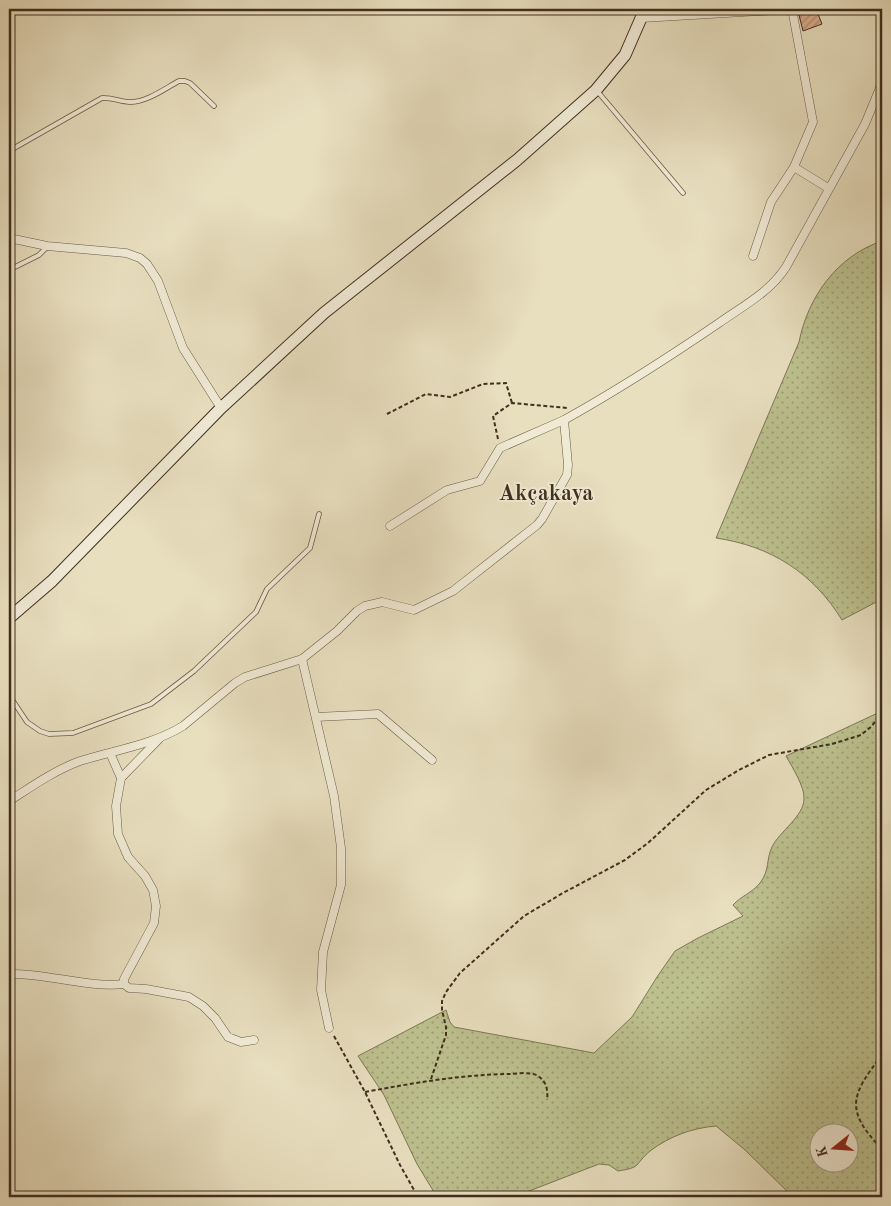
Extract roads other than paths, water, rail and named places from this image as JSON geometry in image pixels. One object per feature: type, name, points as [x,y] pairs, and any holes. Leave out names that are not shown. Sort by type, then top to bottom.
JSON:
[{"type":"street","points":[[9,618],[52,581],[221,408],[324,313],[517,160],[596,90],[624,55],[644,13],[793,9],[813,122],[794,167],[771,202],[753,256]]},
{"type":"street","points":[[390,526],[447,490],[480,481],[500,448],[564,420],[634,380],[774,284],[786,267],[865,124],[882,83]]},
{"type":"street","points":[[794,167],[828,188]]},
{"type":"street","points":[[9,238],[47,246],[126,253],[140,258],[147,264],[158,281],[183,348],[221,408]]},
{"type":"street","points":[[9,801],[48,777],[79,762],[161,738],[183,726],[245,677],[302,659],[365,606],[382,602],[414,610],[454,591],[537,525],[567,475],[568,465],[564,420]]},
{"type":"street","points":[[302,659],[334,796],[341,848],[340,884],[323,952],[321,990],[329,1028]]},
{"type":"street","points":[[316,716],[378,714],[432,760]]},
{"type":"street","points":[[121,778],[161,738]]},
{"type":"street","points":[[110,753],[121,778],[116,806],[118,834],[128,857],[153,890],[156,906],[154,923],[124,979],[124,984]]},
{"type":"street","points":[[9,974],[32,974],[107,985],[124,984],[129,988],[146,989],[188,997],[203,1006],[215,1018],[228,1037],[241,1042],[254,1040]]},
{"type":"lane","points":[[9,151],[102,98],[137,102],[185,81],[190,83],[214,106]]},
{"type":"lane","points":[[596,90],[683,193]]},
{"type":"lane","points":[[9,270],[39,255],[47,246]]},
{"type":"lane","points":[[9,695],[27,722],[33,727],[49,734],[73,733],[151,704],[194,671],[256,612],[267,589],[310,548],[319,514]]},
{"type":"district","name":"Akçakaya","points":[[546,494]]}]
